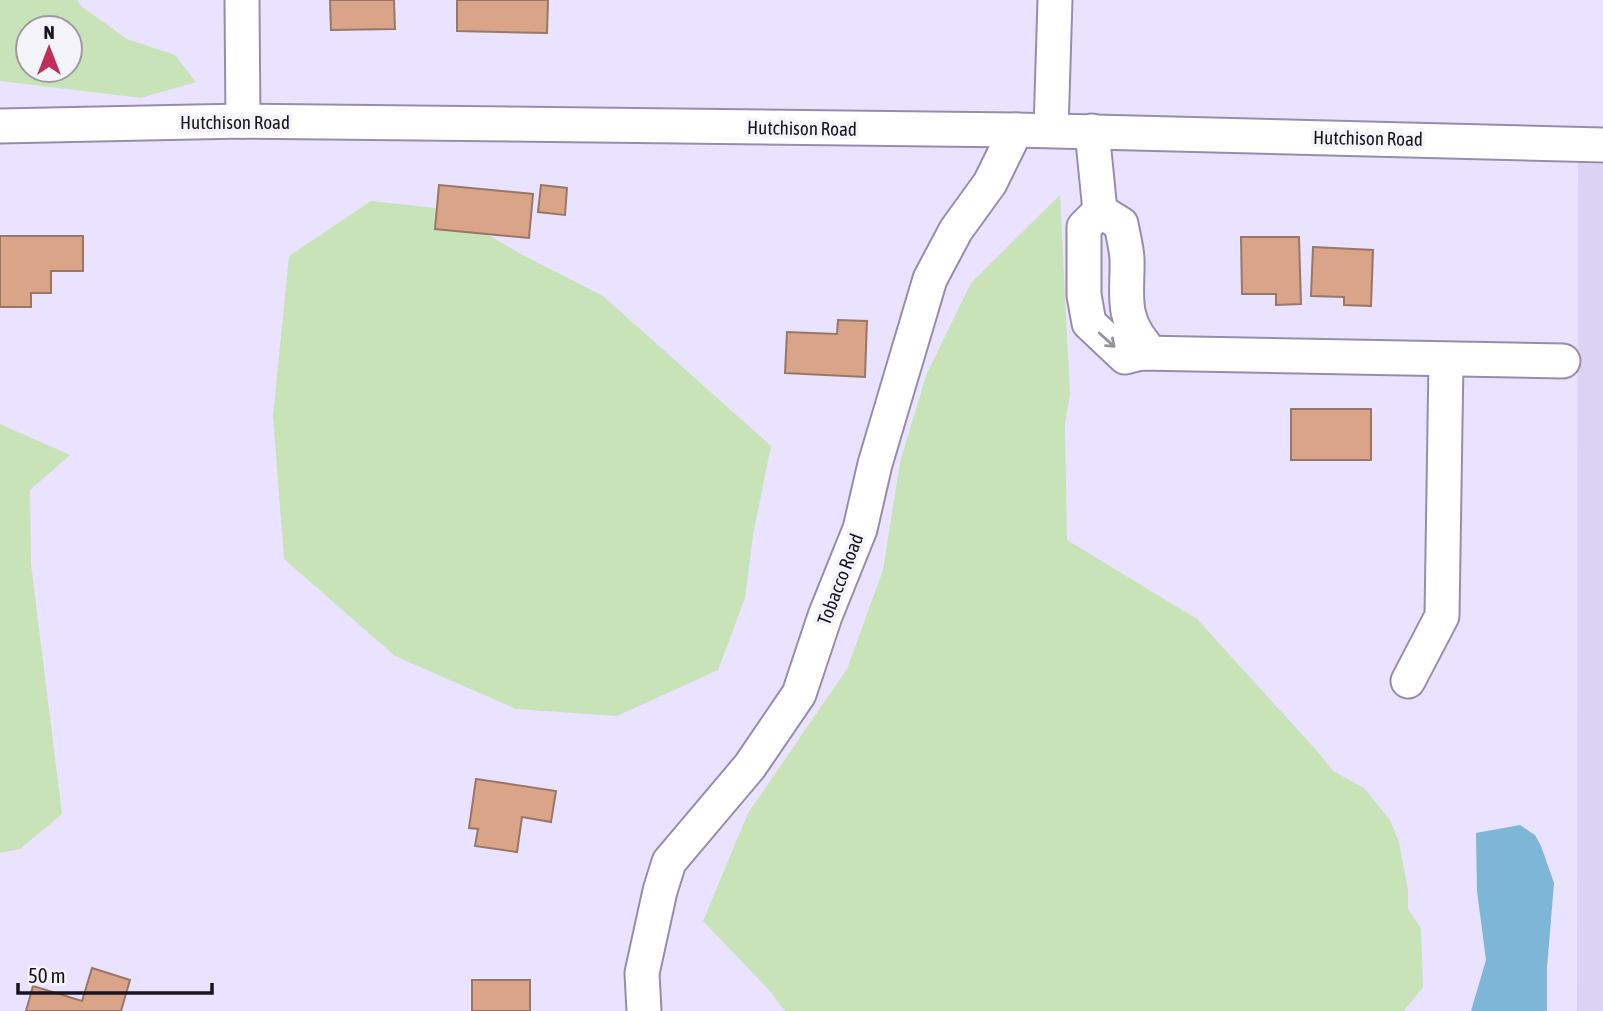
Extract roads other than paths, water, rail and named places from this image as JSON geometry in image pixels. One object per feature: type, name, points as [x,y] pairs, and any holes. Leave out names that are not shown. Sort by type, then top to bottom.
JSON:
[{"type":"street","points":[[242,0],[243,121]]},
{"type":"street","points":[[1051,130],[1055,0]]},
{"type":"street","name":"Hutchison Road","points":[[0,126],[243,121],[1051,130],[1603,145]]},
{"type":"street","name":"Tobacco Road","points":[[644,1011],[642,973],[669,862],[750,766],[799,694],[825,616],[860,529],[875,464],[930,279],[956,230],[990,183],[1016,130]]},
{"type":"street","points":[[1092,131],[1100,211]]},
{"type":"street","points":[[1100,211],[1121,224],[1126,255],[1127,311],[1132,329],[1144,344],[1141,353]]},
{"type":"street","points":[[1100,211],[1084,227],[1084,295],[1088,323],[1125,357],[1141,353],[1563,361]]},
{"type":"street","points":[[1085,258],[1126,255]]},
{"type":"street","points":[[1408,681],[1442,617],[1446,360]]},
{"type":"water","points":[[1520,825],[1535,835],[1554,883],[1547,968],[1547,1011],[1471,1011],[1486,960],[1477,891],[1476,833]]}]
